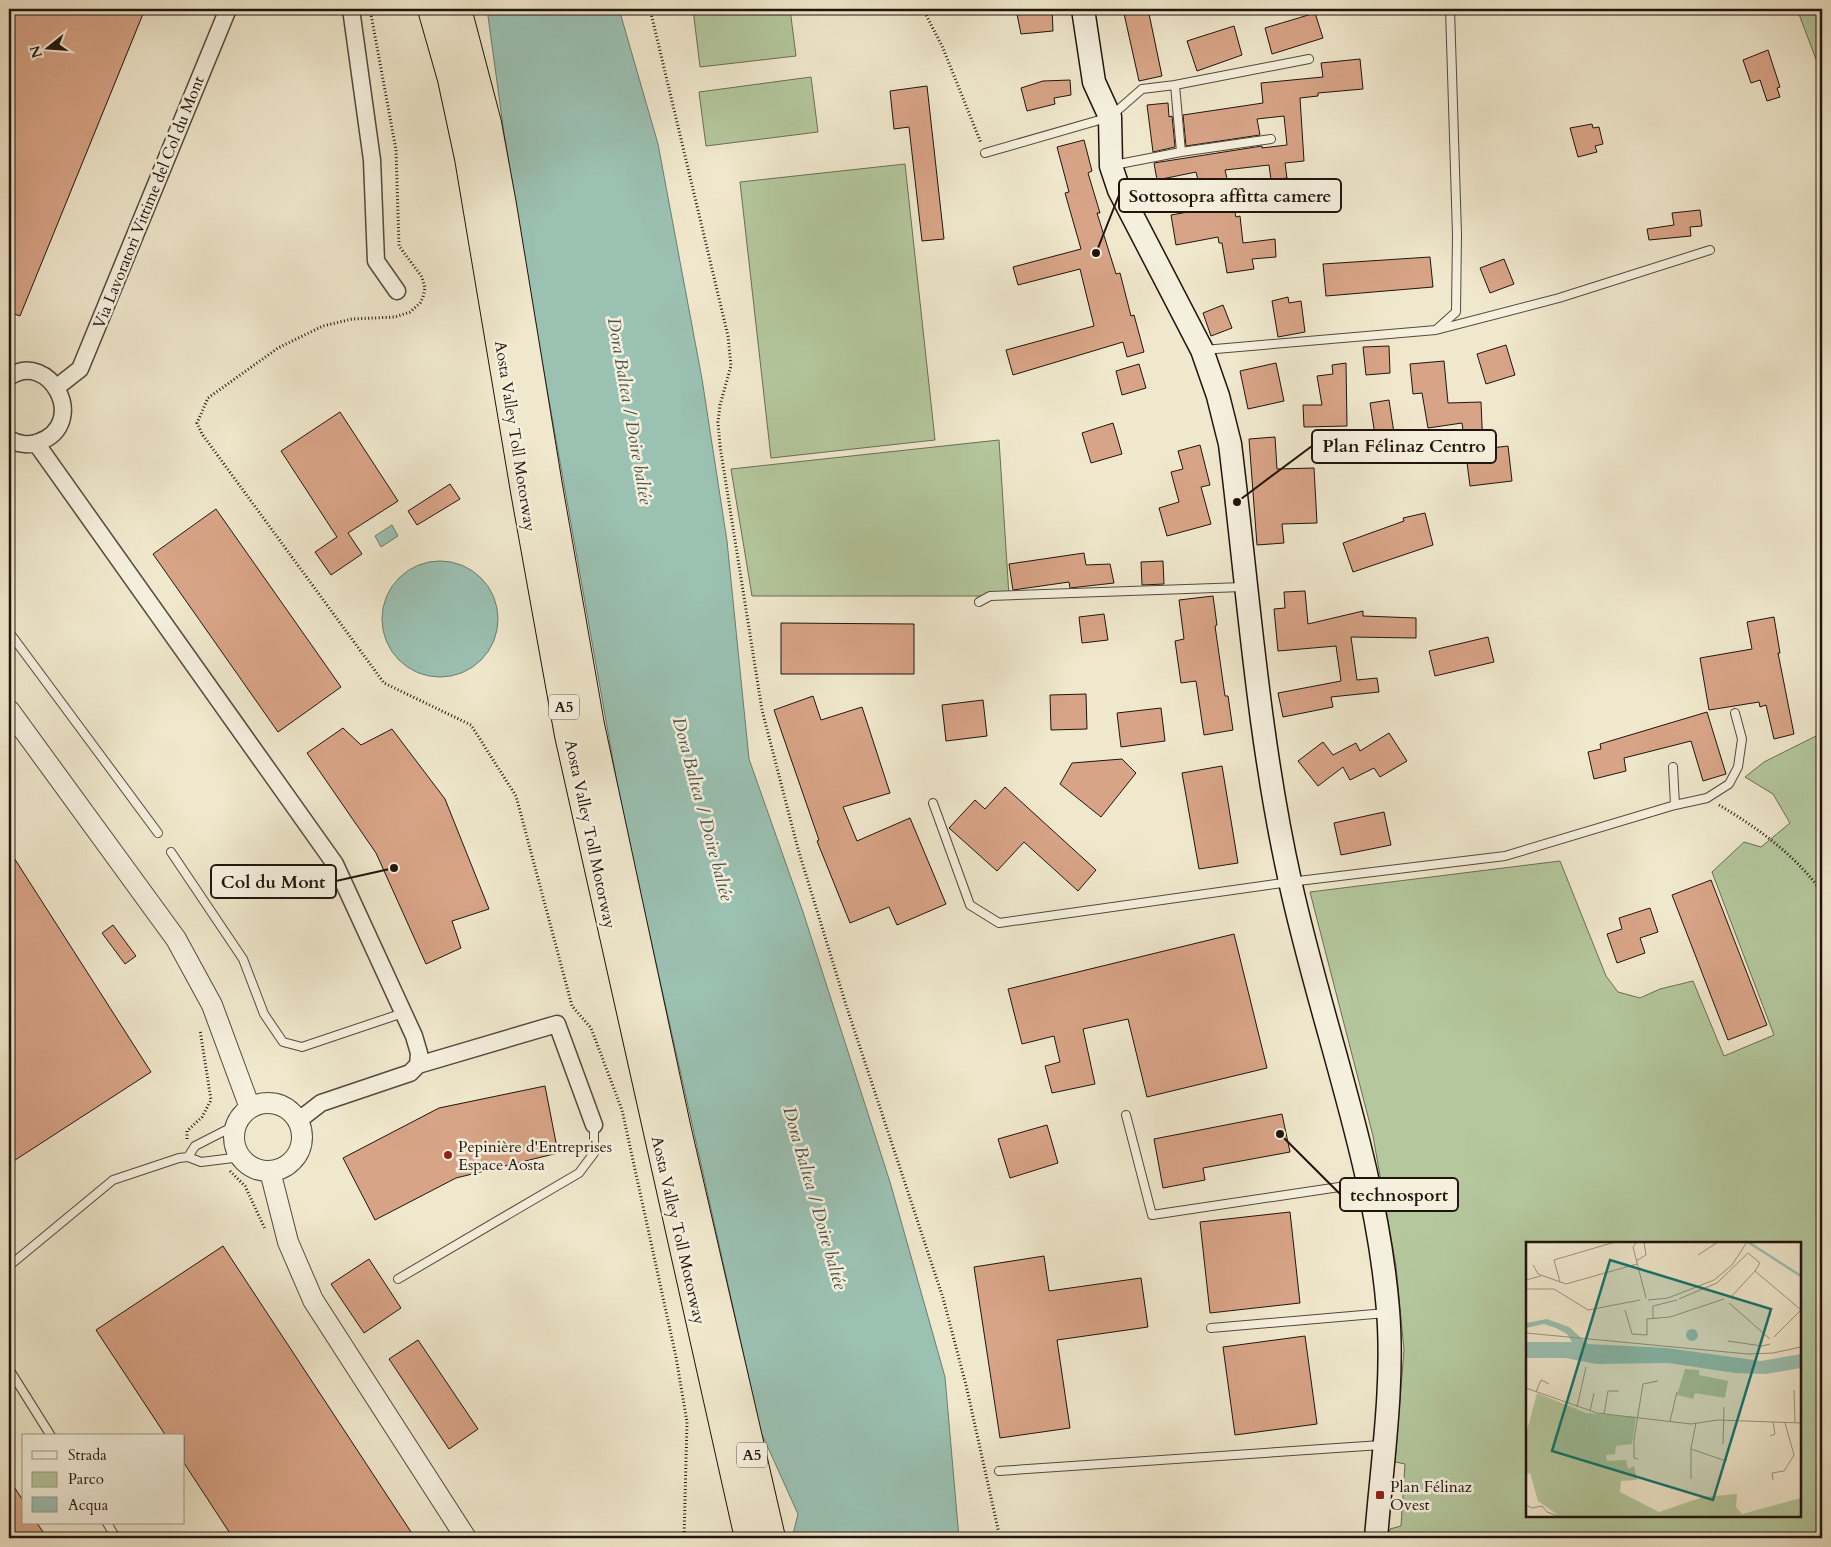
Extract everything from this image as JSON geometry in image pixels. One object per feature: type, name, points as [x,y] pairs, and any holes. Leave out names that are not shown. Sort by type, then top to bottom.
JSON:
[{"type":"highway","name":"Aosta Valley Toll Motorway","points":[[432,9],[452,79],[470,158],[525,491],[569,735],[749,1538]]},
{"type":"highway","name":"Aosta Valley Toll Motorway","points":[[457,9],[487,123],[590,725],[674,1116],[771,1538]]},
{"type":"main road","points":[[1083,9],[1094,82],[1110,117],[1111,166],[1119,190],[1202,350],[1218,396],[1230,444],[1270,775],[1290,882],[1368,1183],[1381,1247],[1388,1313],[1388,1378],[1376,1538]]},
{"type":"street","name":"Via Lavoratori Vittime del Col du Mont","points":[[57,387],[80,368],[228,9]]},
{"type":"street","points":[[351,9],[372,160],[376,261],[397,292]]},
{"type":"street","points":[[9,377],[24,371],[37,373],[48,378],[57,387],[62,398],[61,420],[56,431],[47,438],[36,443],[25,444],[9,439]]},
{"type":"street","points":[[36,443],[335,864],[414,1036],[418,1052],[418,1065]]},
{"type":"street","points":[[9,710],[176,939],[212,1004],[250,1108]]},
{"type":"street","points":[[299,1120],[321,1102],[410,1073],[418,1065],[556,1024],[594,1125]]},
{"type":"street","points":[[272,1102],[292,1111],[299,1120],[303,1134],[301,1147],[294,1160],[283,1168],[270,1171],[254,1167],[241,1157],[234,1136],[236,1125],[250,1108],[260,1103],[272,1102]]},
{"type":"street","points":[[270,1171],[288,1242],[313,1300],[466,1538]]},
{"type":"lane","points":[[1436,330],[1456,312],[1457,234],[1450,9]]},
{"type":"lane","points":[[986,153],[1110,117],[1142,89],[1175,85],[1309,59]]},
{"type":"lane","points":[[1175,85],[1181,152]]},
{"type":"lane","points":[[1111,166],[1181,152],[1271,139]]},
{"type":"lane","points":[[1202,350],[1436,330],[1559,298],[1710,250]]},
{"type":"lane","points":[[979,602],[990,596],[1248,587]]},
{"type":"lane","points":[[9,632],[158,833]]},
{"type":"lane","points":[[933,803],[970,905],[999,923],[1290,882],[1505,856],[1675,805],[1707,798],[1729,784],[1738,767],[1742,739],[1735,713]]},
{"type":"lane","points":[[1672,766],[1675,805]]},
{"type":"lane","points":[[171,852],[242,959],[264,1014],[283,1042],[302,1047],[403,1013]]},
{"type":"lane","points":[[1126,1115],[1152,1215],[1368,1183]]},
{"type":"lane","points":[[188,1157],[195,1146],[236,1125]]},
{"type":"lane","points":[[398,1279],[579,1173],[594,1153],[594,1125]]},
{"type":"lane","points":[[9,1266],[113,1180],[188,1157],[201,1162],[241,1157]]},
{"type":"lane","points":[[1211,1328],[1388,1313]]},
{"type":"lane","points":[[9,1369],[50,1434]]},
{"type":"lane","points":[[999,1471],[1383,1445]]},
{"type":"lane","points":[[108,1524],[116,1538]]},
{"type":"path","points":[[370,9],[396,150],[399,246],[422,277],[425,288],[423,297],[420,304],[410,312],[395,317],[352,318],[322,326],[278,348],[208,398],[197,422],[202,434],[384,683],[471,725],[516,796],[572,1006],[592,1028],[622,1110],[676,1357],[687,1422],[684,1538]]},
{"type":"path","points":[[650,9],[728,336],[731,366],[720,405],[718,422],[762,710],[798,850],[846,1005],[943,1298],[966,1385],[1000,1538]]},
{"type":"path","points":[[923,9],[942,46],[986,153]]},
{"type":"path","points":[[1707,798],[1761,830],[1810,876],[1822,892]]},
{"type":"green space","points":[[693,9],[790,9],[796,56],[700,67]]},
{"type":"green space","points":[[1797,9],[1822,9],[1822,75]]},
{"type":"green space","points":[[811,77],[818,132],[706,146],[699,92]]},
{"type":"green space","points":[[905,164],[935,440],[771,458],[740,182]]},
{"type":"green space","points":[[999,440],[1009,596],[752,596],[731,469]]},
{"type":"green space","points":[[1822,733],[1822,1538],[1389,1538],[1390,1529],[1401,1526],[1405,1464],[1395,1462],[1404,1350],[1396,1266],[1373,1136],[1310,892],[1560,861],[1606,976],[1618,992],[1640,998],[1660,989],[1693,981],[1724,1056],[1774,1035],[1712,872],[1744,842],[1761,847],[1790,823],[1773,794],[1745,777],[1764,762]]},
{"type":"water","name":"Dora Baltea / Doire baltée","points":[[487,9],[619,9],[658,144],[702,379],[727,541],[749,759],[803,912],[890,1182],[945,1377],[959,1538],[792,1538],[798,1514],[761,1432],[622,811],[541,355],[504,133]]},
{"type":"water","points":[[392,525],[398,536],[381,547],[375,536]]},
{"type":"water","points":[[440,561],[462,565],[481,578],[494,597],[498,619],[494,641],[481,660],[462,673],[440,677],[418,673],[399,660],[386,641],[382,619],[386,597],[399,578],[418,565]]},
{"type":"building","points":[[9,9],[145,9],[20,316],[9,312]]},
{"type":"building","points":[[1016,9],[1052,9],[1053,31],[1021,34]]},
{"type":"building","points":[[1123,9],[1148,9],[1162,76],[1139,81]]},
{"type":"building","points":[[1315,13],[1323,38],[1272,54],[1265,28]]},
{"type":"building","points":[[1234,26],[1242,55],[1197,71],[1187,41]]},
{"type":"building","points":[[1768,50],[1780,87],[1777,88],[1780,97],[1767,101],[1760,80],[1751,83],[1743,60]]},
{"type":"building","points":[[1360,59],[1363,89],[1318,93],[1318,96],[1300,98],[1304,161],[1285,163],[1287,178],[1271,180],[1269,165],[1225,170],[1236,217],[1240,216],[1243,243],[1275,239],[1276,257],[1252,259],[1254,269],[1227,273],[1222,243],[1219,243],[1218,237],[1176,245],[1171,215],[1205,209],[1196,172],[1157,180],[1154,163],[1262,146],[1262,148],[1287,145],[1284,116],[1257,119],[1260,135],[1186,146],[1183,115],[1263,103],[1261,83],[1323,77],[1321,63]]},
{"type":"building","points":[[1070,80],[1071,95],[1054,98],[1055,104],[1027,111],[1021,88],[1043,81]]},
{"type":"building","points":[[927,86],[944,239],[922,241],[909,127],[894,129],[890,91]]},
{"type":"building","points":[[1168,103],[1169,117],[1172,116],[1175,147],[1153,152],[1147,105]]},
{"type":"building","points":[[1592,124],[1593,128],[1599,127],[1603,144],[1595,146],[1597,152],[1578,157],[1570,128]]},
{"type":"building","points":[[1084,140],[1092,171],[1088,173],[1100,213],[1097,213],[1116,274],[1120,273],[1131,316],[1134,315],[1144,352],[1127,357],[1123,342],[1013,375],[1006,350],[1094,326],[1080,269],[1018,285],[1013,267],[1081,249],[1065,193],[1069,192],[1057,147]]},
{"type":"building","points":[[1700,210],[1702,226],[1690,227],[1691,236],[1649,240],[1647,229],[1674,225],[1672,213]]},
{"type":"building","points":[[1430,257],[1433,287],[1326,296],[1323,264]]},
{"type":"building","points":[[1504,259],[1514,284],[1490,293],[1480,268]]},
{"type":"building","points":[[1288,297],[1289,303],[1301,301],[1305,332],[1278,337],[1272,301]]},
{"type":"building","points":[[1223,305],[1232,328],[1211,336],[1203,313]]},
{"type":"building","points":[[1506,345],[1515,375],[1486,384],[1477,354]]},
{"type":"building","points":[[1389,346],[1390,373],[1366,375],[1363,347]]},
{"type":"building","points":[[1444,361],[1448,403],[1481,402],[1483,449],[1508,446],[1512,481],[1470,486],[1462,423],[1428,428],[1422,393],[1413,394],[1410,364]]},
{"type":"building","points":[[1276,363],[1284,401],[1248,409],[1240,371]]},
{"type":"building","points":[[1346,363],[1347,426],[1304,427],[1303,405],[1322,405],[1317,376],[1333,374],[1332,365]]},
{"type":"building","points":[[1139,364],[1146,388],[1122,395],[1116,371]]},
{"type":"building","points":[[1389,400],[1394,433],[1375,435],[1370,403]]},
{"type":"building","points":[[340,412],[398,501],[348,533],[362,554],[331,575],[315,552],[337,537],[281,451]]},
{"type":"building","points":[[1113,423],[1122,454],[1091,463],[1082,433]]},
{"type":"building","points":[[1275,437],[1277,469],[1314,468],[1317,523],[1282,524],[1284,543],[1257,545],[1249,439]]},
{"type":"building","points":[[1200,445],[1210,485],[1201,487],[1211,524],[1167,536],[1159,508],[1179,502],[1171,472],[1183,469],[1178,451]]},
{"type":"building","points":[[450,484],[460,499],[417,525],[408,511]]},
{"type":"building","points":[[216,509],[341,687],[278,732],[153,554]]},
{"type":"building","points":[[1425,513],[1433,545],[1353,572],[1343,543],[1404,521],[1403,518]]},
{"type":"building","points":[[1084,553],[1086,565],[1110,564],[1114,583],[1070,588],[1069,582],[1013,590],[1009,564]]},
{"type":"building","points":[[1163,561],[1164,584],[1142,585],[1141,562]]},
{"type":"building","points":[[1305,591],[1308,624],[1363,611],[1363,616],[1416,618],[1416,638],[1351,637],[1357,680],[1377,678],[1379,692],[1331,697],[1333,707],[1283,717],[1278,693],[1341,681],[1336,646],[1278,651],[1274,609],[1285,608],[1284,592]]},
{"type":"building","points":[[1213,596],[1217,625],[1215,626],[1225,696],[1228,696],[1233,730],[1204,735],[1196,681],[1181,683],[1175,641],[1184,639],[1179,600]]},
{"type":"building","points":[[1104,614],[1108,640],[1082,643],[1079,617]]},
{"type":"building","points":[[1774,617],[1780,653],[1778,653],[1794,734],[1774,739],[1766,705],[1760,707],[1759,702],[1709,710],[1700,658],[1752,649],[1747,622]]},
{"type":"building","points":[[781,623],[914,624],[914,674],[781,674]]},
{"type":"building","points":[[1488,637],[1494,662],[1435,676],[1429,651]]},
{"type":"building","points":[[1086,694],[1087,729],[1051,730],[1050,695]]},
{"type":"building","points":[[813,696],[821,720],[862,707],[890,793],[843,807],[857,841],[910,818],[946,904],[897,925],[889,907],[850,923],[817,841],[819,840],[774,710]]},
{"type":"building","points":[[983,700],[987,736],[946,741],[942,705]]},
{"type":"building","points":[[1161,708],[1165,741],[1121,747],[1117,713]]},
{"type":"building","points":[[1707,712],[1726,774],[1703,781],[1691,741],[1624,758],[1626,771],[1594,779],[1588,752],[1601,749],[1600,744]]},
{"type":"building","points":[[343,728],[361,745],[392,729],[445,799],[489,909],[452,921],[461,948],[426,964],[376,853],[307,753]]},
{"type":"building","points":[[1389,733],[1407,761],[1380,777],[1374,768],[1350,780],[1343,767],[1318,786],[1298,761],[1323,742],[1333,755],[1356,743],[1360,751]]},
{"type":"building","points":[[1122,759],[1136,773],[1101,817],[1060,784],[1072,763]]},
{"type":"building","points":[[1222,766],[1238,863],[1199,869],[1182,773]]},
{"type":"building","points":[[1005,787],[1096,870],[1078,891],[1024,842],[997,871],[949,828],[975,800],[985,809]]},
{"type":"building","points":[[1384,812],[1391,845],[1341,855],[1334,823]]},
{"type":"building","points":[[9,850],[151,1072],[9,1164]]},
{"type":"building","points":[[1711,880],[1767,1025],[1728,1040],[1672,895]]},
{"type":"building","points":[[1650,908],[1658,932],[1640,938],[1645,953],[1617,963],[1607,934],[1622,929],[1619,918]]},
{"type":"building","points":[[113,925],[136,956],[125,964],[102,933]]},
{"type":"building","points":[[1234,934],[1267,1068],[1147,1097],[1128,1019],[1083,1029],[1095,1084],[1052,1093],[1045,1066],[1060,1062],[1054,1036],[1022,1044],[1008,989]]},
{"type":"building","name":"Pepinière d'Entreprises Espace Aosta","points":[[545,1086],[558,1153],[456,1178],[375,1220],[343,1158],[439,1108]]},
{"type":"building","points":[[1282,1114],[1290,1152],[1203,1168],[1205,1180],[1163,1188],[1154,1139]]},
{"type":"building","points":[[1047,1125],[1058,1163],[1010,1178],[998,1139]]},
{"type":"building","points":[[1290,1212],[1300,1303],[1210,1313],[1200,1222]]},
{"type":"building","points":[[223,1246],[415,1538],[233,1538],[185,1465],[185,1434],[165,1434],[96,1330]]},
{"type":"building","points":[[1044,1256],[1049,1291],[1141,1278],[1148,1327],[1057,1340],[1070,1428],[1000,1438],[974,1267]]},
{"type":"building","points":[[369,1259],[401,1308],[364,1333],[331,1284]]},
{"type":"building","points":[[1305,1336],[1317,1424],[1235,1435],[1223,1347]]},
{"type":"building","points":[[418,1340],[478,1429],[449,1449],[389,1359]]},
{"type":"building","points":[[9,1479],[22,1499],[22,1524],[38,1524],[47,1538],[9,1538]]},
{"type":"place","name":"Sottosopra affitta camere","points":[[1096,253]]},
{"type":"place","name":"Plan Félinaz Centro","points":[[1237,502]]},
{"type":"place","name":"Col du Mont","points":[[394,868]]},
{"type":"place","name":"technosport","points":[[1280,1134]]},
{"type":"place","name":"Pepinière d'Entreprises Espace Aosta","points":[[448,1155]]},
{"type":"place","name":"Plan Félinaz Ovest","points":[[1380,1495]]}]
